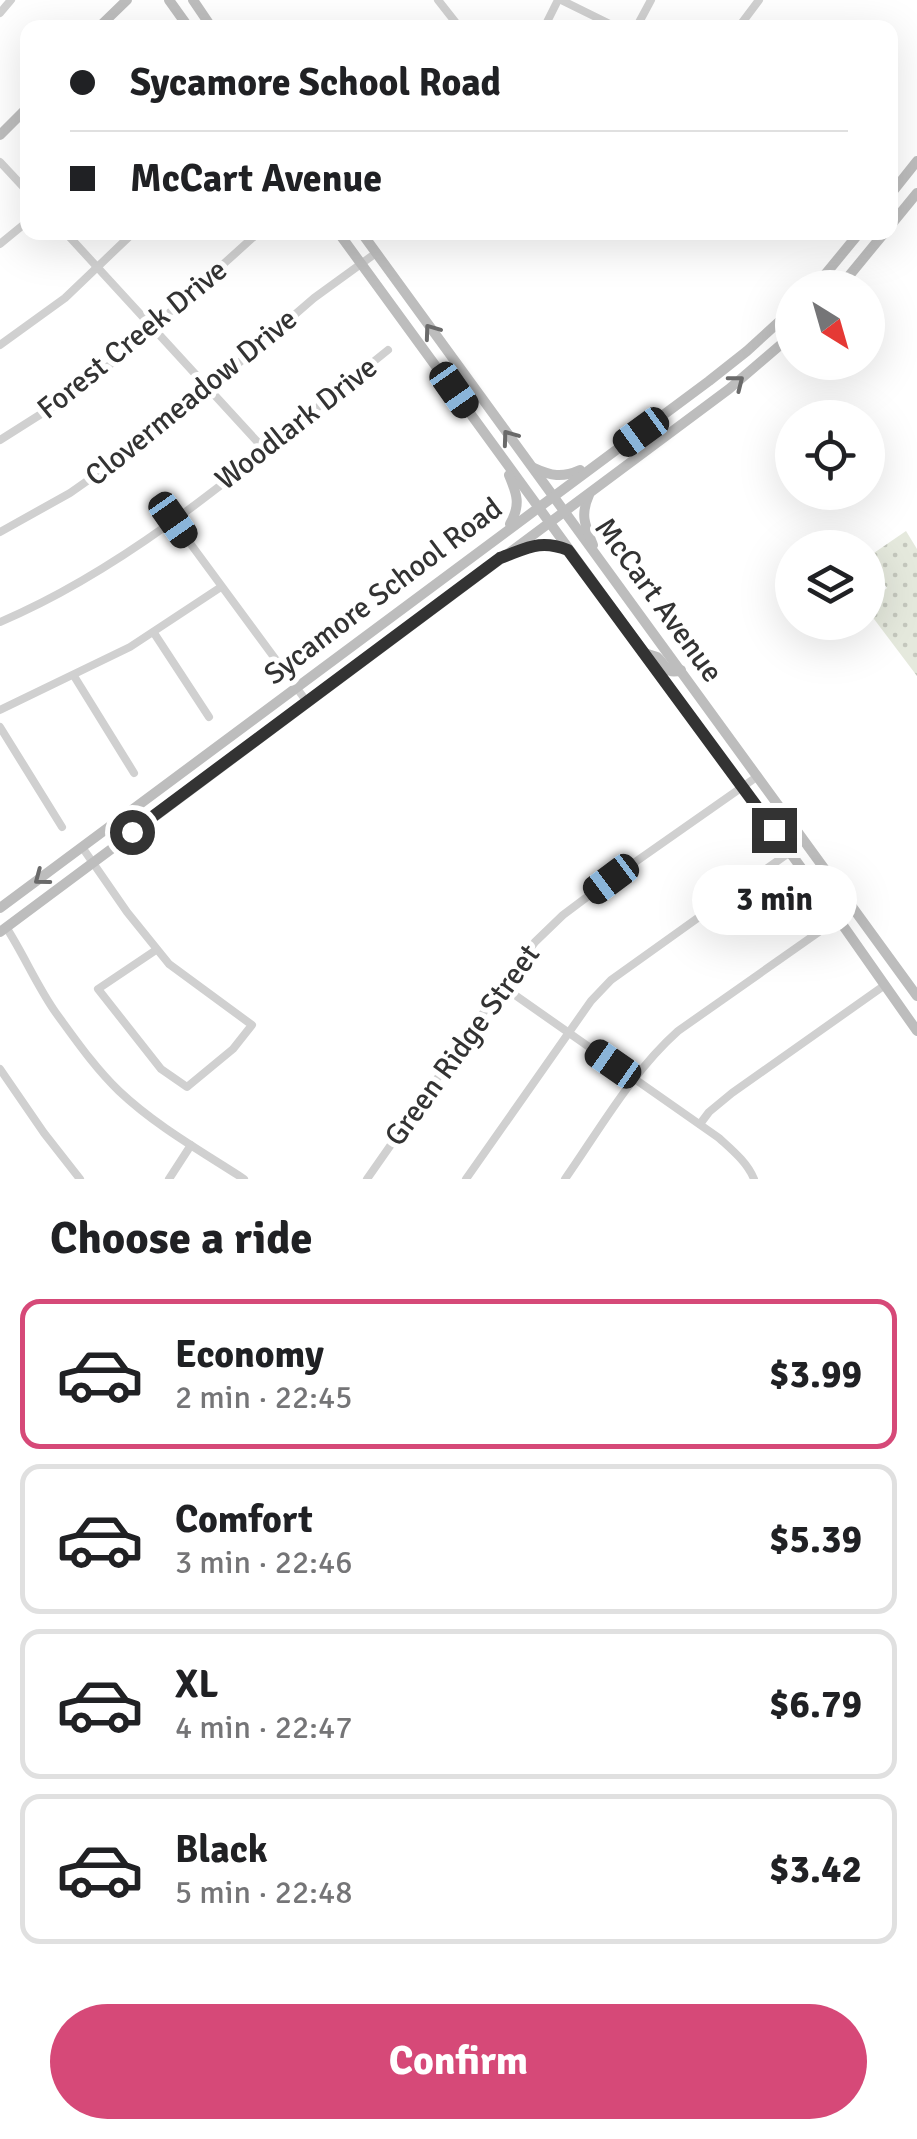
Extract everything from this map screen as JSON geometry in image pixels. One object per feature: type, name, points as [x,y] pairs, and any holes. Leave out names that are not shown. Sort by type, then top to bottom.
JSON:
[{"type":"main road","points":[[106,20],[127,0]]},
{"type":"main road","points":[[0,135],[20,115]]},
{"type":"main road","points":[[898,185],[917,161]]},
{"type":"main road","points":[[898,216],[917,192]]},
{"type":"main road","name":"McCart Avenue","points":[[344,240],[917,1030]]},
{"type":"main road","name":"McCart Avenue","points":[[367,240],[917,996]]},
{"type":"main road","points":[[829,270],[853,240]]},
{"type":"main road","points":[[854,270],[878,240]]},
{"type":"main road","name":"Sycamore School Road","points":[[0,908],[669,412],[775,326]]},
{"type":"main road","name":"Sycamore School Road","points":[[3,929],[591,492],[775,350]]},
{"type":"main road","points":[[454,390],[467,380]]},
{"type":"main road","points":[[669,412],[678,426]]},
{"type":"main road","points":[[498,451],[519,498],[507,530]]},
{"type":"main road","points":[[529,465],[547,474],[567,476],[599,462]]},
{"type":"main road","points":[[591,492],[582,520],[599,560]]},
{"type":"main road","points":[[500,558],[536,544],[553,544],[568,550]]},
{"type":"main road","points":[[404,606],[416,622]]},
{"type":"main road","points":[[644,653],[657,657],[670,671],[681,670]]},
{"type":"main road","points":[[664,680],[674,678],[689,693],[699,695]]},
{"type":"main road","points":[[204,756],[214,770]]},
{"type":"street","points":[[0,13],[11,0]]},
{"type":"street","points":[[438,0],[454,20]]},
{"type":"street","points":[[559,0],[601,20]]},
{"type":"street","points":[[0,162],[20,183]]},
{"type":"street","points":[[0,244],[20,228]]},
{"type":"street","points":[[72,240],[264,449]]},
{"type":"street","points":[[0,345],[65,298],[126,240]]},
{"type":"street","name":"Forest Creek Drive","points":[[0,440],[79,390],[250,240]]},
{"type":"street","name":"Clovermeadow Drive","points":[[0,532],[70,493],[134,448],[314,298],[376,253]]},
{"type":"street","name":"Woodlark Drive","points":[[0,622],[74,584],[173,520],[388,350]]},
{"type":"street","points":[[173,520],[307,702]]},
{"type":"street","points":[[0,710],[154,633],[221,587]]},
{"type":"street","points":[[154,633],[209,716]]},
{"type":"street","points":[[74,676],[134,774]]},
{"type":"street","points":[[0,727],[62,827]]},
{"type":"street","name":"Green Ridge Street","points":[[367,1179],[535,942],[563,915],[758,776]]},
{"type":"street","points":[[82,847],[156,950],[252,1025],[233,1049],[187,1086],[161,1069],[98,989],[156,950]]},
{"type":"street","points":[[466,1179],[590,1002],[625,970],[790,852]]},
{"type":"street","points":[[565,1179],[646,1064],[678,1031],[853,908]]},
{"type":"street","points":[[3,929],[22,951],[55,1011],[108,1080],[138,1108],[244,1179]]},
{"type":"street","points":[[700,1124],[732,1093],[884,984]]},
{"type":"street","points":[[502,986],[700,1124],[738,1156],[754,1179]]},
{"type":"street","points":[[0,1069],[80,1179]]},
{"type":"street","points":[[169,1179],[191,1145]]},
{"type":"shaded area","points":[[906,531],[917,549],[917,676],[885,634],[885,545]]},
{"type":"route","points":[[132,832],[500,558],[536,544],[553,544],[568,550],[774,830]]}]
